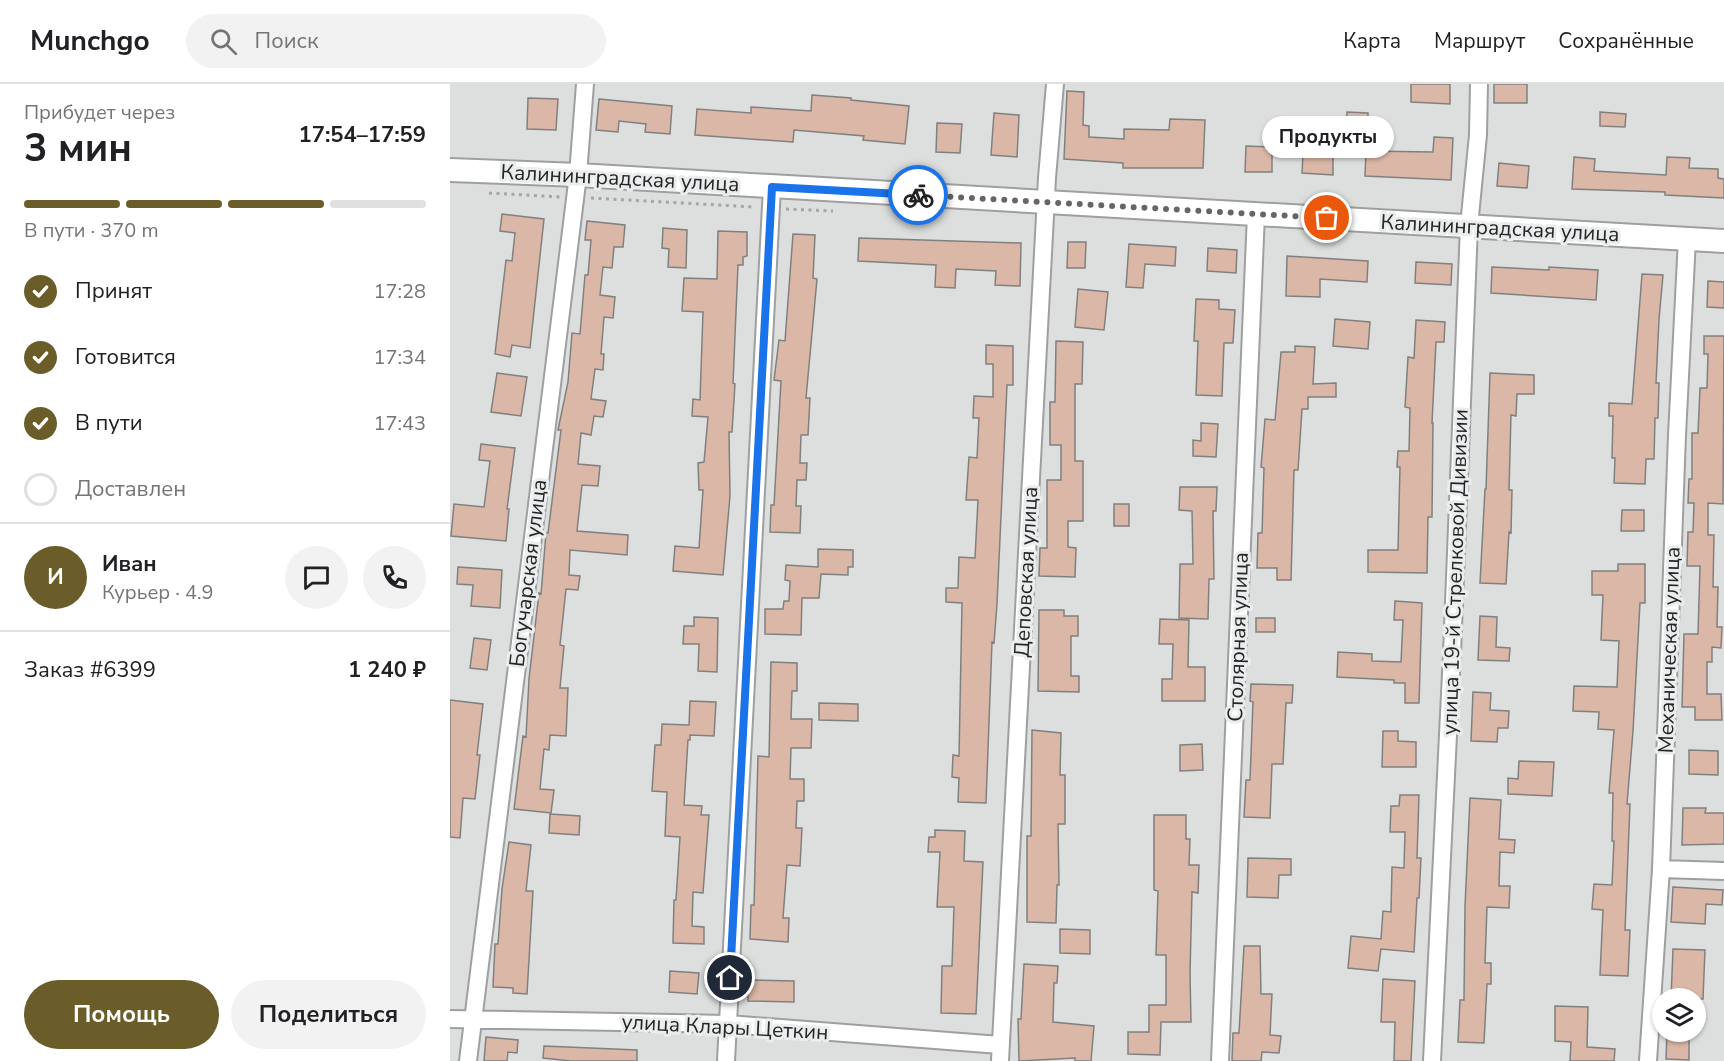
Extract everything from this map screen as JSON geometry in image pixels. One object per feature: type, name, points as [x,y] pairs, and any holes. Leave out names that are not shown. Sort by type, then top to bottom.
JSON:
[{"type":"main road","name":"Калининградская улица","points":[[450,170],[578,174],[1724,241]]},
{"type":"street","name":"Богучарская улица","points":[[468,1061],[578,174],[585,84]]},
{"type":"street","name":"Деповская улица","points":[[1000,1053],[1054,84]]},
{"type":"street","name":"улица 19-й Стрелковой Дивизии","points":[[1432,1061],[1452,653],[1469,226],[1478,135],[1479,84]]},
{"type":"street","points":[[726,1061],[772,187]]},
{"type":"street","name":"Столярная улица","points":[[1220,1061],[1256,214]]},
{"type":"street","name":"Механическая улица","points":[[1648,1061],[1661,869],[1677,435],[1687,239]]},
{"type":"street","points":[[1661,869],[1724,871]]},
{"type":"street","name":"улица Клары Цеткин","points":[[450,1019],[728,1024],[1000,1053]]},
{"type":"building","points":[[1411,84],[1450,84],[1450,104],[1411,102]]},
{"type":"building","points":[[1494,84],[1527,84],[1527,103],[1494,103]]},
{"type":"building","points":[[1067,91],[1084,92],[1083,125],[1089,126],[1089,137],[1124,139],[1124,129],[1169,130],[1170,119],[1205,120],[1203,168],[1123,168],[1123,163],[1064,159]]},
{"type":"building","points":[[812,95],[909,106],[905,144],[863,140],[864,136],[794,130],[793,142],[695,135],[697,109],[751,113],[751,107],[811,111]]},
{"type":"building","points":[[528,98],[558,99],[556,130],[527,129]]},
{"type":"building","points":[[599,99],[672,106],[670,134],[645,132],[646,124],[619,121],[618,132],[596,130]]},
{"type":"building","points":[[1347,112],[1368,113],[1367,140],[1345,138]]},
{"type":"building","points":[[1600,112],[1626,114],[1625,127],[1600,126]]},
{"type":"building","points":[[994,113],[1019,115],[1017,157],[991,155]]},
{"type":"building","points":[[937,123],[962,124],[960,153],[936,152]]},
{"type":"building","points":[[1434,137],[1453,138],[1451,180],[1365,176],[1366,151],[1433,152]]},
{"type":"building","points":[[1246,146],[1272,147],[1272,172],[1245,172]]},
{"type":"building","points":[[1303,154],[1333,155],[1333,175],[1302,173]]},
{"type":"building","points":[[1574,157],[1595,159],[1594,171],[1666,175],[1667,157],[1690,158],[1689,168],[1718,169],[1718,178],[1724,179],[1724,198],[1665,195],[1665,192],[1572,189]]},
{"type":"building","points":[[1499,163],[1529,166],[1527,188],[1497,186]]},
{"type":"building","points":[[502,214],[544,219],[530,348],[512,345],[510,357],[495,354],[506,260],[512,261],[515,233],[500,231]]},
{"type":"building","points":[[587,221],[625,225],[623,247],[614,247],[612,268],[603,267],[600,295],[615,297],[613,318],[604,317],[601,354],[604,354],[603,370],[595,369],[591,399],[606,401],[603,417],[594,416],[591,435],[581,433],[578,464],[600,466],[598,486],[582,485],[577,531],[628,535],[627,555],[570,550],[569,575],[580,576],[578,590],[566,589],[560,645],[564,646],[560,688],[568,688],[566,736],[550,735],[549,750],[544,749],[540,789],[554,790],[551,813],[514,809],[523,736],[526,737],[529,679],[561,430],[558,430],[568,382],[572,333],[580,334],[585,275],[588,275],[591,240],[585,240]]},
{"type":"building","points":[[663,228],[687,230],[686,268],[668,267],[669,249],[662,248]]},
{"type":"building","points":[[718,231],[747,232],[747,256],[743,257],[743,265],[738,265],[733,383],[735,384],[732,432],[729,432],[730,496],[723,575],[673,571],[675,546],[699,548],[703,490],[699,490],[698,463],[704,462],[708,417],[692,416],[693,399],[700,400],[703,312],[682,311],[684,278],[717,279]]},
{"type":"building","points":[[793,234],[815,235],[813,278],[817,279],[806,398],[810,398],[808,435],[801,435],[800,463],[807,463],[806,480],[797,480],[796,506],[801,506],[800,533],[770,532],[771,505],[774,505],[781,381],[774,380],[779,340],[785,341]]},
{"type":"building","points":[[859,238],[1021,243],[1020,286],[995,285],[996,271],[956,269],[955,288],[935,287],[936,265],[858,261]]},
{"type":"building","points":[[1068,242],[1086,242],[1085,268],[1067,268]]},
{"type":"building","points":[[1129,244],[1176,247],[1175,266],[1145,264],[1143,288],[1126,287]]},
{"type":"building","points":[[1208,248],[1237,250],[1236,273],[1207,271]]},
{"type":"building","points":[[1287,256],[1368,261],[1367,282],[1320,279],[1320,297],[1286,296]]},
{"type":"building","points":[[1416,262],[1452,264],[1451,285],[1415,283]]},
{"type":"building","points":[[1492,267],[1598,270],[1596,300],[1491,293]]},
{"type":"building","points":[[1642,274],[1663,275],[1656,383],[1659,383],[1658,418],[1655,418],[1654,459],[1646,459],[1645,484],[1614,483],[1613,416],[1609,416],[1609,403],[1632,404]]},
{"type":"building","points":[[1708,281],[1724,282],[1724,308],[1707,307]]},
{"type":"building","points":[[1078,289],[1108,292],[1104,330],[1075,327]]},
{"type":"building","points":[[1196,299],[1219,300],[1219,309],[1235,310],[1233,343],[1224,343],[1222,396],[1196,395],[1198,341],[1194,341]]},
{"type":"building","points":[[1335,319],[1370,322],[1368,349],[1333,346]]},
{"type":"building","points":[[1416,320],[1445,322],[1444,342],[1436,342],[1432,423],[1432,517],[1428,517],[1427,573],[1368,572],[1368,550],[1398,550],[1400,467],[1397,467],[1398,451],[1409,451],[1410,408],[1405,407],[1408,357],[1414,358]]},
{"type":"building","points":[[1704,336],[1724,336],[1723,504],[1708,503],[1708,535],[1714,535],[1713,587],[1718,587],[1717,627],[1722,627],[1721,648],[1712,647],[1712,662],[1707,662],[1707,694],[1721,694],[1722,720],[1695,720],[1695,707],[1682,707],[1684,634],[1698,634],[1700,566],[1687,566],[1688,532],[1693,532],[1694,503],[1688,503],[1689,479],[1692,479],[1692,433],[1698,433],[1700,388],[1707,388],[1708,354],[1704,354]]},
{"type":"building","points":[[1056,341],[1083,342],[1082,384],[1075,384],[1075,461],[1083,461],[1083,521],[1068,521],[1068,547],[1076,548],[1075,577],[1039,576],[1040,548],[1047,548],[1047,480],[1061,480],[1061,445],[1050,445],[1050,402],[1055,402]]},
{"type":"building","points":[[986,345],[1013,346],[1013,385],[1007,385],[997,604],[994,643],[992,642],[986,803],[958,802],[959,778],[952,777],[953,755],[959,756],[962,603],[946,602],[946,588],[958,588],[959,557],[975,558],[978,500],[966,500],[969,457],[977,458],[979,418],[973,418],[974,396],[993,397],[993,364],[986,364]]},
{"type":"building","points":[[1295,346],[1315,347],[1313,384],[1336,383],[1336,397],[1308,397],[1308,409],[1302,409],[1298,470],[1294,470],[1291,580],[1277,580],[1277,568],[1257,568],[1258,533],[1262,533],[1264,468],[1261,467],[1265,419],[1275,420],[1281,352],[1295,352]]},
{"type":"building","points":[[497,373],[527,377],[521,416],[491,412]]},
{"type":"building","points":[[1490,373],[1534,375],[1534,394],[1517,394],[1516,416],[1511,415],[1509,490],[1512,490],[1511,533],[1509,532],[1506,584],[1480,583]]},
{"type":"building","points":[[1201,423],[1218,424],[1216,457],[1193,456],[1193,440],[1201,441]]},
{"type":"building","points":[[481,444],[515,448],[507,509],[509,509],[506,541],[451,536],[454,504],[484,507],[490,461],[479,460]]},
{"type":"building","points":[[1180,487],[1217,487],[1216,511],[1213,511],[1214,579],[1209,579],[1208,619],[1179,618],[1180,564],[1193,564],[1192,511],[1179,510]]},
{"type":"building","points":[[1114,504],[1129,504],[1129,526],[1114,526]]},
{"type":"building","points":[[1622,510],[1644,510],[1644,531],[1621,531]]},
{"type":"building","points":[[818,549],[853,550],[853,567],[848,567],[848,575],[821,574],[819,598],[802,598],[801,635],[765,634],[765,609],[783,609],[784,601],[789,601],[790,581],[785,580],[786,565],[818,567]]},
{"type":"building","points":[[1618,564],[1645,564],[1645,603],[1640,603],[1627,804],[1630,804],[1625,930],[1630,930],[1628,976],[1600,975],[1603,910],[1592,909],[1594,884],[1612,885],[1613,793],[1609,793],[1614,730],[1598,729],[1599,712],[1573,711],[1574,686],[1617,687],[1619,641],[1601,640],[1603,595],[1592,595],[1592,571],[1618,571]]},
{"type":"building","points":[[458,567],[502,570],[500,608],[471,606],[473,585],[457,584]]},
{"type":"building","points":[[1395,601],[1422,603],[1419,703],[1405,703],[1405,683],[1394,683],[1394,680],[1337,677],[1338,652],[1372,654],[1372,661],[1401,662],[1403,620],[1394,620]]},
{"type":"building","points":[[1039,610],[1064,610],[1064,616],[1078,616],[1078,636],[1071,636],[1071,676],[1079,676],[1079,692],[1038,691]]},
{"type":"building","points":[[1480,616],[1497,617],[1496,647],[1510,648],[1509,661],[1478,660]]},
{"type":"building","points":[[694,617],[718,618],[717,672],[698,671],[699,644],[683,644],[684,626],[694,626]]},
{"type":"building","points":[[1256,618],[1275,618],[1275,632],[1256,632]]},
{"type":"building","points":[[1160,619],[1189,620],[1188,667],[1205,667],[1205,701],[1162,701],[1162,679],[1172,679],[1173,644],[1159,644]]},
{"type":"building","points":[[474,638],[491,640],[487,670],[470,668]]},
{"type":"building","points":[[771,662],[797,663],[797,691],[792,691],[791,719],[812,719],[811,748],[791,748],[790,779],[804,779],[804,801],[797,801],[796,828],[802,828],[800,866],[787,865],[783,918],[789,918],[788,942],[750,939],[751,905],[754,905],[758,756],[769,757]]},
{"type":"building","points":[[1251,684],[1293,685],[1292,703],[1286,703],[1283,764],[1272,764],[1270,818],[1244,817],[1246,780],[1250,780],[1253,702],[1250,701]]},
{"type":"building","points":[[1473,692],[1491,693],[1490,710],[1509,711],[1508,728],[1498,728],[1497,742],[1471,741]]},
{"type":"building","points":[[450,700],[483,704],[475,799],[463,798],[460,838],[450,837]]},
{"type":"building","points":[[690,701],[716,702],[714,736],[690,735],[690,740],[688,740],[684,805],[702,806],[701,815],[709,815],[703,893],[693,892],[692,926],[704,927],[704,944],[673,943],[674,900],[676,900],[680,837],[665,836],[667,792],[652,791],[655,745],[661,745],[662,724],[689,725]]},
{"type":"building","points":[[819,703],[858,704],[858,721],[819,720]]},
{"type":"building","points":[[1032,730],[1061,733],[1060,775],[1065,775],[1065,824],[1058,824],[1059,885],[1057,885],[1056,923],[1027,922],[1027,836],[1031,836]]},
{"type":"building","points":[[1383,731],[1398,731],[1398,741],[1416,742],[1416,767],[1382,767]]},
{"type":"building","points":[[1202,744],[1203,770],[1180,771],[1180,745]]},
{"type":"building","points":[[1689,750],[1718,751],[1718,775],[1689,774]]},
{"type":"building","points":[[1519,761],[1554,762],[1552,796],[1508,794],[1508,778],[1518,779]]},
{"type":"building","points":[[1400,795],[1419,795],[1417,858],[1421,858],[1414,952],[1381,949],[1378,971],[1348,968],[1351,936],[1381,939],[1383,911],[1391,912],[1392,867],[1404,868],[1405,832],[1390,832],[1391,806],[1399,806]]},
{"type":"building","points":[[1470,798],[1501,800],[1499,839],[1515,840],[1514,853],[1500,852],[1499,886],[1510,886],[1509,908],[1487,907],[1485,963],[1491,963],[1491,984],[1487,984],[1484,1043],[1458,1042],[1460,1000],[1464,1000]]},
{"type":"building","points":[[1683,808],[1706,808],[1705,813],[1724,813],[1724,844],[1682,845]]},
{"type":"building","points":[[550,814],[580,816],[579,835],[549,833]]},
{"type":"building","points":[[1154,815],[1186,815],[1186,839],[1190,839],[1189,865],[1199,865],[1198,893],[1192,892],[1191,1022],[1161,1022],[1160,1055],[1128,1054],[1128,1032],[1149,1032],[1149,1005],[1166,1005],[1166,955],[1156,955],[1158,891],[1154,890]]},
{"type":"building","points":[[935,830],[965,831],[964,861],[983,862],[976,1014],[941,1013],[942,966],[952,966],[954,907],[937,907],[940,852],[928,852],[929,837],[935,837]]},
{"type":"building","points":[[509,842],[531,845],[526,891],[533,891],[527,994],[513,993],[513,988],[493,987],[495,944],[498,944],[502,889]]},
{"type":"building","points":[[1248,858],[1291,859],[1291,875],[1279,875],[1278,898],[1247,897]]},
{"type":"building","points":[[1673,887],[1723,890],[1722,905],[1706,904],[1705,924],[1671,922]]},
{"type":"building","points":[[1060,929],[1090,930],[1090,954],[1060,953]]},
{"type":"building","points":[[1244,946],[1260,946],[1261,994],[1272,994],[1270,1035],[1281,1036],[1279,1053],[1262,1052],[1261,1061],[1232,1061],[1233,1033],[1239,1033]]},
{"type":"building","points":[[1673,949],[1705,950],[1703,988],[1671,988]]},
{"type":"building","points":[[1024,964],[1058,966],[1057,983],[1054,983],[1053,1022],[1094,1026],[1091,1061],[1075,1061],[1075,1058],[1019,1061],[1018,1019],[1021,1019]]},
{"type":"building","points":[[670,971],[699,973],[697,994],[669,992]]},
{"type":"building","points":[[1383,979],[1415,981],[1411,1061],[1394,1061],[1395,1022],[1381,1022]]},
{"type":"building","points":[[748,980],[794,981],[794,1002],[748,1001]]},
{"type":"building","points":[[1555,1006],[1588,1007],[1587,1047],[1615,1049],[1614,1061],[1570,1061],[1571,1042],[1555,1041]]},
{"type":"building","points":[[486,1037],[518,1040],[517,1053],[508,1052],[507,1061],[484,1061]]},
{"type":"building","points":[[1667,1042],[1689,1042],[1689,1060],[1666,1059]]},
{"type":"building","points":[[544,1046],[637,1050],[637,1061],[571,1061],[543,1058]]},
{"type":"way so far","points":[[918,195],[1327,218]]},
{"type":"place","name":"Продукты","points":[[1327,218]]},
{"type":"route","points":[[730,978],[772,187],[918,195]]}]
